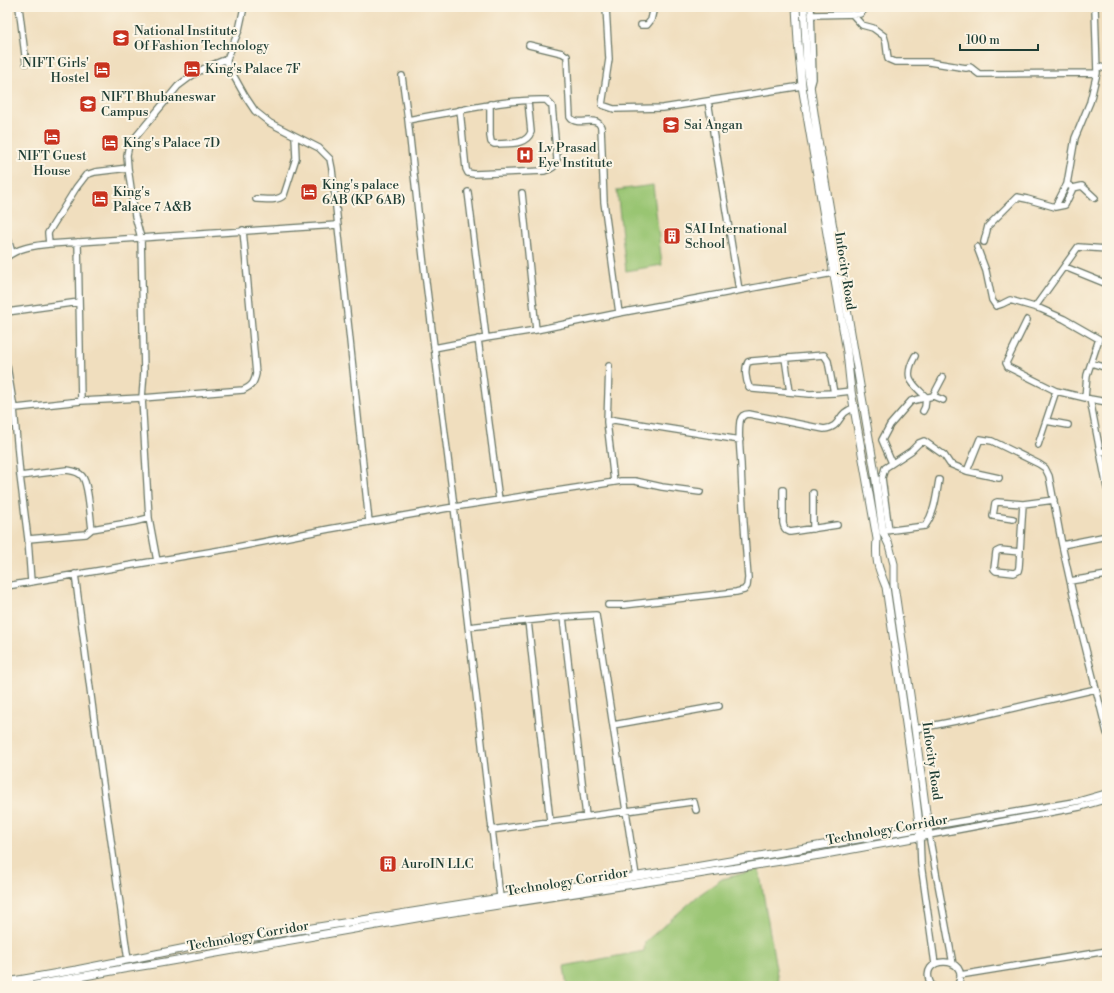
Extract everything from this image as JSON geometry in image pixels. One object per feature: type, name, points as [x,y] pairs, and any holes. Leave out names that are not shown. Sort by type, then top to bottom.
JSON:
[{"type":"main road","name":"Infocity Road","points":[[796,7],[802,86],[815,141],[844,316],[884,534],[876,560],[878,570],[886,587],[911,758],[920,832]]},
{"type":"main road","name":"Infocity Road","points":[[804,7],[804,32],[815,141],[833,273],[844,316],[854,408],[884,534],[889,545],[894,564],[894,585],[929,831]]},
{"type":"main road","points":[[886,587],[894,585]]},
{"type":"main road","points":[[7,982],[186,948],[500,897],[610,884],[636,876],[929,831]]},
{"type":"main road","name":"Technology Corridor","points":[[30,986],[610,884],[820,855],[920,832]]},
{"type":"street","points":[[18,7],[26,63]]},
{"type":"street","points":[[244,7],[239,30],[227,59],[227,64],[245,96],[255,111],[270,123],[319,148],[330,159],[369,522]]},
{"type":"street","points":[[606,7],[609,59],[602,105],[614,109],[663,108],[802,86]]},
{"type":"street","points":[[641,25],[647,25],[651,20],[654,7]]},
{"type":"street","points":[[810,88],[813,79],[811,7]]},
{"type":"street","points":[[812,14],[860,14],[867,7]]},
{"type":"street","points":[[1054,207],[1067,184],[1075,138],[1090,102],[1097,73],[1095,7]]},
{"type":"street","points":[[852,14],[862,25],[873,28],[884,36],[888,59],[895,62],[929,62],[970,68],[979,74],[1097,73]]},
{"type":"street","points":[[529,45],[562,52],[567,56],[570,117],[576,122],[597,121],[600,123],[604,202],[619,313]]},
{"type":"street","points":[[157,561],[149,518],[142,398],[144,372],[141,238],[135,216],[126,156],[129,145],[178,86],[194,74],[227,59]]},
{"type":"street","points":[[1097,66],[1107,69]]},
{"type":"street","points":[[402,76],[500,897]]},
{"type":"street","points":[[408,120],[490,104],[546,100],[552,106],[557,159],[556,164],[552,169],[544,171],[482,174],[468,172],[466,169],[460,110]]},
{"type":"street","points":[[490,104],[491,142],[494,144],[521,142],[529,137],[531,132],[528,101]]},
{"type":"street","points":[[708,101],[739,290]]},
{"type":"street","points":[[256,198],[276,199],[284,195],[296,158],[295,136]]},
{"type":"street","points":[[49,244],[48,233],[76,188],[86,175],[95,172],[128,168]]},
{"type":"street","points":[[1067,184],[1073,188],[1082,186],[1095,198]]},
{"type":"street","points":[[984,242],[988,226],[1017,197],[1054,207],[1065,205],[1073,188]]},
{"type":"street","points":[[468,192],[486,338]]},
{"type":"street","points":[[522,193],[536,330]]},
{"type":"street","points":[[7,235],[9,255],[23,248],[49,244],[337,225]]},
{"type":"street","points":[[7,408],[81,401],[243,390],[250,387],[255,383],[256,374],[243,230]]},
{"type":"street","points":[[78,242],[81,401]]},
{"type":"street","points":[[977,246],[986,271],[992,300],[996,306],[1010,300],[1036,307],[1064,319],[1099,339],[1085,388],[1107,488]]},
{"type":"street","points":[[1036,307],[1078,247],[1107,249]]},
{"type":"street","points":[[1065,266],[1107,284]]},
{"type":"street","points":[[434,348],[833,273]]},
{"type":"street","points":[[7,312],[79,302]]},
{"type":"street","points":[[1027,320],[1006,363],[1008,367],[1056,391],[1087,399],[1107,402]]},
{"type":"street","points":[[478,340],[499,500]]},
{"type":"street","points":[[834,393],[828,361],[824,355],[752,361],[748,362],[745,368],[749,387],[810,394],[834,393],[851,391]]},
{"type":"street","points":[[915,356],[909,370],[909,379],[926,397]]},
{"type":"street","points":[[785,358],[790,392]]},
{"type":"street","points":[[1091,363],[1107,368]]},
{"type":"street","points":[[7,366],[14,408],[32,582]]},
{"type":"street","points":[[609,366],[607,422],[614,482]]},
{"type":"street","points":[[933,396],[943,376]]},
{"type":"street","points":[[1038,445],[1056,391]]},
{"type":"street","points":[[892,463],[882,440],[885,433],[911,401],[933,396],[944,400]]},
{"type":"street","points":[[923,411],[926,397]]},
{"type":"street","points":[[608,605],[744,590],[747,586],[748,578],[742,509],[740,420],[742,416],[745,414],[777,419],[824,429],[832,428],[848,409],[854,408]]},
{"type":"street","points":[[607,422],[614,420],[740,440]]},
{"type":"street","points":[[1046,421],[1068,425]]},
{"type":"street","points":[[967,471],[980,440],[992,441],[1040,464],[1045,468],[1049,476],[1070,581],[1107,733]]},
{"type":"street","points":[[939,480],[934,509],[926,526],[884,534],[882,478],[885,468],[911,451],[919,443],[924,441],[944,455],[950,464],[967,471],[999,478]]},
{"type":"street","points":[[1100,452],[1107,451]]},
{"type":"street","points":[[20,476],[67,470],[74,471],[82,475],[86,486],[92,529]]},
{"type":"street","points":[[7,586],[157,561],[454,507],[614,482],[635,481],[662,487],[700,492]]},
{"type":"street","points":[[782,490],[784,528],[786,531],[790,532],[837,525]]},
{"type":"street","points":[[813,493],[813,529]]},
{"type":"street","points":[[1013,519],[993,516],[995,503],[1023,504],[1054,500]]},
{"type":"street","points":[[1020,552],[1000,550],[996,552],[994,569],[996,571],[1014,573],[1018,571],[1019,567],[1020,552],[1023,504]]},
{"type":"street","points":[[28,539],[86,534],[92,529],[149,518]]},
{"type":"street","points":[[1062,545],[1107,536]]},
{"type":"street","points":[[75,574],[128,960]]},
{"type":"street","points":[[1070,581],[1107,575]]},
{"type":"street","points":[[468,627],[596,615],[636,876]]},
{"type":"street","points":[[563,617],[586,816]]},
{"type":"street","points":[[528,621],[550,821]]},
{"type":"street","points":[[915,729],[966,719],[1096,689]]},
{"type":"street","points":[[613,725],[719,706]]},
{"type":"street","points":[[929,831],[1079,801],[1107,793]]},
{"type":"street","name":"Technology Corridor","points":[[929,831],[1080,807],[1107,799]]},
{"type":"street","points":[[491,830],[691,802],[694,802],[696,810]]},
{"type":"street","name":"Infocity Road","points":[[929,831],[953,964]]},
{"type":"street","name":"Infocity Road","points":[[920,832],[921,864],[935,964]]},
{"type":"street","points":[[960,974],[1107,951]]},
{"type":"street","points":[[932,986],[929,979],[930,970],[935,964],[944,961],[953,964],[960,974],[960,979],[957,986]]},
{"type":"green space","points":[[653,185],[662,265],[626,271],[617,190]]},
{"type":"green space","points":[[759,869],[779,986],[567,986],[564,966],[644,951],[645,942],[699,895],[722,879]]},
{"type":"place","name":"National Institute Of Fashion Technology","points":[[121,38]]},
{"type":"place","name":"King's Palace 7F","points":[[192,69]]},
{"type":"place","name":"NIFT Girls' Hostel","points":[[102,70]]},
{"type":"place","name":"NIFT Bhubaneswar Campus","points":[[88,104]]},
{"type":"place","name":"Sai Angan","points":[[671,125]]},
{"type":"place","name":"NIFT Guest House","points":[[52,137]]},
{"type":"place","name":"King's Palace 7D","points":[[110,143]]},
{"type":"place","name":"Lv Prasad Eye Institute","points":[[525,155]]},
{"type":"place","name":"King's palace 6AB (KP 6AB)","points":[[309,192]]},
{"type":"place","name":"King's Palace 7 A&B","points":[[100,199]]},
{"type":"place","name":"SAI International School","points":[[672,236]]},
{"type":"place","name":"AuroIN LLC","points":[[388,864]]}]
